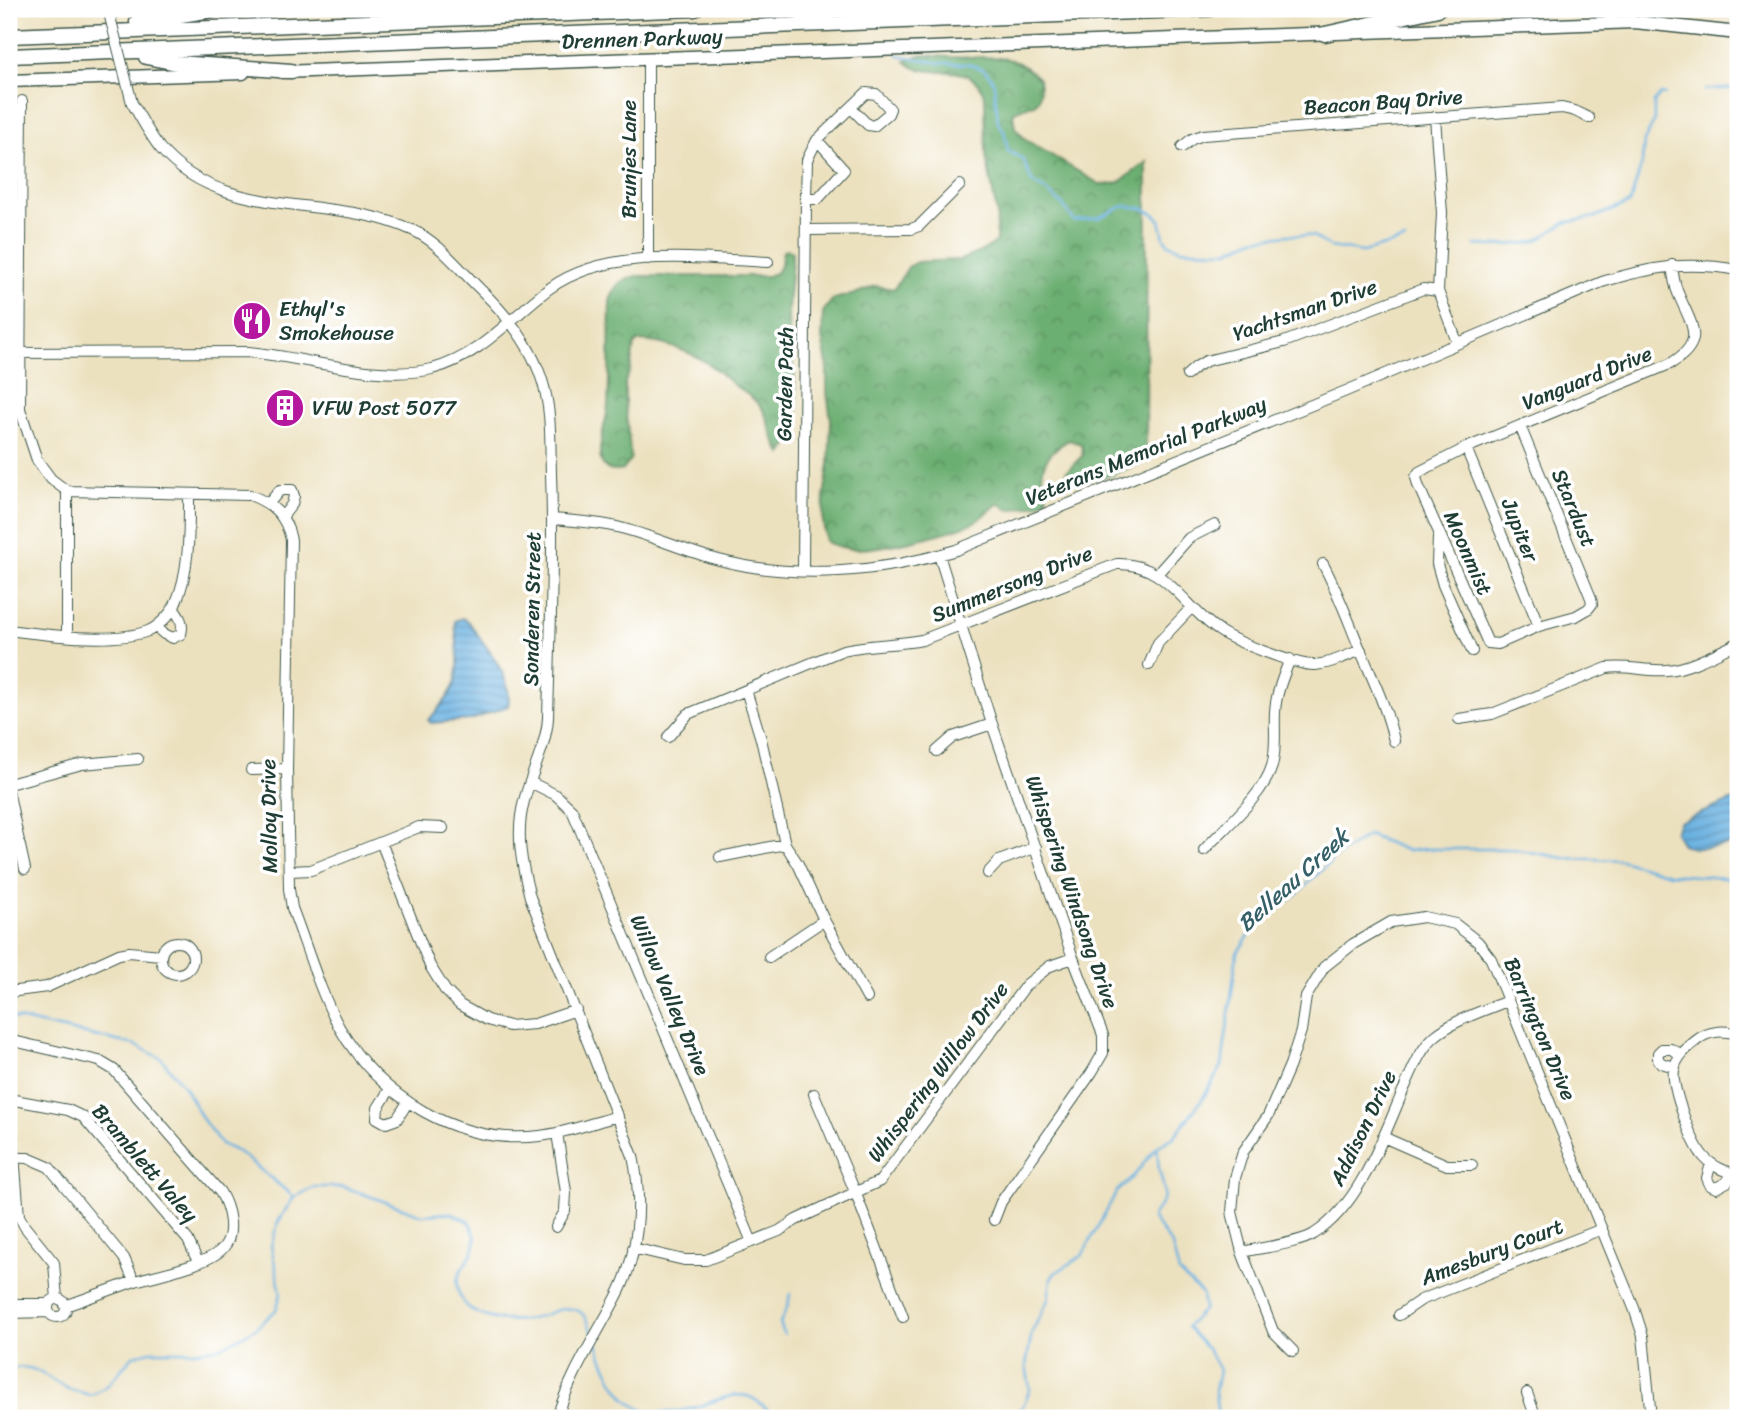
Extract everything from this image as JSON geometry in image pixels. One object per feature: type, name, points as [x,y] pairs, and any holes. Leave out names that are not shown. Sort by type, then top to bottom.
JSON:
[{"type":"highway","points":[[99,31],[134,22],[218,9]]},
{"type":"highway","points":[[9,36],[695,9]]},
{"type":"highway","points":[[9,56],[1210,9]]},
{"type":"highway","points":[[1325,34],[1438,9]]},
{"type":"highway","points":[[125,52],[177,63],[291,71]]},
{"type":"main road","name":"Drennen Parkway","points":[[9,81],[1634,22],[1738,33]]},
{"type":"street","name":"Sonderen Street","points":[[108,9],[132,103],[161,149],[200,180],[227,191],[258,199],[354,213],[391,221],[416,231],[429,240],[509,321],[531,352],[542,379],[548,401],[553,519],[547,732],[523,804],[520,862],[530,897],[618,1116],[636,1170],[639,1217],[634,1248],[620,1290],[569,1382],[557,1418]]},
{"type":"street","name":"Brunjes Lane","points":[[648,58],[649,259]]},
{"type":"street","points":[[22,101],[14,353],[23,424],[43,470],[67,491],[67,635]]},
{"type":"street","name":"Beacon Bay Drive","points":[[1182,147],[1203,135],[1435,117],[1562,108],[1589,118]]},
{"type":"street","points":[[806,199],[818,199],[844,170],[817,141],[852,109]]},
{"type":"street","points":[[1435,117],[1442,188],[1438,290],[1457,342]]},
{"type":"street","name":"Garden Path","points":[[803,570],[807,160],[817,141]]},
{"type":"street","points":[[806,230],[911,229],[919,226],[960,185]]},
{"type":"street","points":[[14,353],[248,352],[391,373],[435,368],[459,359],[486,342],[551,288],[578,272],[603,264],[649,259],[768,262]]},
{"type":"street","name":"Veterans Memorial Parkway","points":[[553,519],[615,527],[700,555],[743,565],[803,570],[874,568],[939,555],[1346,391],[1602,282],[1672,265],[1717,266],[1738,270]]},
{"type":"street","name":"Vanguard Drive","points":[[1416,477],[1426,467],[1466,448],[1671,364],[1691,349],[1694,330],[1676,290],[1672,265]]},
{"type":"street","name":"Yachtsman Drive","points":[[1187,375],[1206,361],[1284,342],[1423,289],[1438,290]]},
{"type":"street","name":"Stardust","points":[[1520,426],[1592,604],[1576,615],[1539,626]]},
{"type":"street","name":"Jupiter","points":[[1466,448],[1539,626]]},
{"type":"street","name":"Moonmist","points":[[1416,477],[1438,534],[1488,643],[1504,642],[1539,626]]},
{"type":"street","name":"Molloy Drive","points":[[269,503],[279,491],[292,490],[292,504],[283,516]]},
{"type":"street","name":"Molloy Drive","points":[[67,491],[250,495],[269,503],[283,516],[291,540],[288,769],[292,908],[338,1025],[353,1050],[390,1089],[432,1116],[459,1128],[520,1137],[557,1133],[618,1116]]},
{"type":"street","points":[[9,630],[99,637],[137,634],[156,627],[173,608],[182,577],[189,540],[189,494]]},
{"type":"street","points":[[1157,574],[1189,538],[1215,525]]},
{"type":"street","points":[[1438,534],[1437,564],[1443,585],[1472,651]]},
{"type":"street","name":"Whispering Windsong Drive","points":[[939,555],[992,723],[1073,958],[1103,1035],[1103,1054],[1001,1202],[994,1220]]},
{"type":"street","name":"Summersong Drive","points":[[668,737],[688,714],[843,650],[870,644],[912,642],[963,626],[1117,564],[1137,565],[1157,574],[1217,630],[1290,659],[1317,665],[1361,650]]},
{"type":"street","points":[[1323,564],[1336,589],[1389,718],[1394,741]]},
{"type":"street","points":[[1149,665],[1157,643],[1192,607]]},
{"type":"street","points":[[156,627],[173,638],[181,634],[181,619],[173,608]]},
{"type":"street","points":[[1459,719],[1492,714],[1607,668],[1622,666],[1654,671],[1668,670],[1683,667],[1738,643]]},
{"type":"street","points":[[1204,850],[1259,790],[1272,767],[1278,692],[1290,659]]},
{"type":"street","points":[[746,690],[761,739],[785,844],[867,998]]},
{"type":"street","points":[[937,751],[953,737],[992,723]]},
{"type":"street","points":[[9,784],[82,764],[138,759]]},
{"type":"street","points":[[251,770],[288,769]]},
{"type":"street","name":"Willow Valley Drive","points":[[530,782],[556,795],[572,810],[752,1242]]},
{"type":"street","points":[[9,795],[25,869]]},
{"type":"street","points":[[290,871],[311,870],[419,827],[443,828]]},
{"type":"street","points":[[381,842],[430,966],[445,990],[460,1005],[487,1020],[509,1026],[535,1024],[576,1010]]},
{"type":"street","points":[[720,857],[785,844]]},
{"type":"street","points":[[988,873],[999,861],[1036,847]]},
{"type":"street","name":"Barrington Drive","points":[[1293,1351],[1273,1331],[1242,1252],[1232,1212],[1235,1178],[1243,1152],[1268,1116],[1279,1091],[1301,1031],[1306,997],[1324,967],[1353,944],[1391,922],[1424,917],[1455,924],[1478,942],[1491,959],[1643,1336],[1651,1418]]},
{"type":"street","points":[[769,957],[824,920]]},
{"type":"street","points":[[9,992],[47,987],[119,954],[129,952],[161,955]]},
{"type":"street","name":"Whispering Willow Drive","points":[[634,1248],[661,1256],[706,1260],[752,1242],[880,1181],[1026,985],[1050,966],[1073,958]]},
{"type":"street","name":"Addison Drive","points":[[1242,1252],[1311,1236],[1331,1222],[1349,1202],[1383,1138],[1419,1055],[1434,1037],[1462,1019],[1507,1001]]},
{"type":"street","points":[[1711,1163],[1707,1178],[1710,1185],[1716,1188],[1735,1174],[1711,1163],[1697,1145],[1678,1100],[1674,1081],[1675,1067],[1681,1054],[1704,1035],[1721,1031],[1738,1035]]},
{"type":"street","points":[[9,1040],[106,1064],[142,1101],[211,1182],[226,1201],[229,1213],[228,1242],[219,1252],[198,1262],[55,1305],[9,1313]]},
{"type":"street","points":[[1675,1067],[1661,1063],[1658,1053],[1662,1048],[1681,1054]]},
{"type":"street","points":[[390,1089],[377,1108],[377,1118],[381,1121],[386,1123],[397,1119],[408,1102]]},
{"type":"street","points":[[9,1093],[12,1157],[19,1216],[24,1227],[54,1263],[55,1305]]},
{"type":"street","points":[[814,1094],[903,1317]]},
{"type":"street","name":"Bramblett Valey","points":[[9,1099],[68,1110],[83,1117],[188,1240],[198,1262]]},
{"type":"street","points":[[556,1227],[565,1211],[566,1192],[557,1133]]},
{"type":"street","points":[[1383,1138],[1447,1165],[1472,1165]]},
{"type":"street","points":[[12,1157],[40,1162],[57,1176],[127,1262],[134,1281]]},
{"type":"street","name":"Amesbury Court","points":[[1399,1315],[1421,1300],[1602,1229]]},
{"type":"street","points":[[9,1304],[55,1305]]},
{"type":"street","points":[[1527,1394],[1536,1418]]},
{"type":"green space","points":[[920,55],[999,58],[1023,65],[1039,79],[1039,98],[1037,102],[1018,109],[1013,114],[1015,128],[1026,140],[1101,185],[1118,183],[1147,162],[1146,461],[1099,479],[1070,480],[1066,472],[1083,455],[1081,444],[1069,440],[1047,459],[1042,476],[1047,499],[1039,504],[1009,510],[999,503],[978,520],[954,530],[884,546],[849,548],[826,542],[823,522],[831,420],[827,364],[822,338],[823,312],[832,300],[841,297],[875,286],[894,289],[909,266],[917,262],[960,260],[980,252],[996,241],[997,214],[986,156],[985,97],[978,84],[969,77],[960,73],[926,71],[905,61]]},
{"type":"green space","points":[[787,249],[792,252],[788,317],[797,406],[791,439],[782,454],[760,406],[717,370],[678,349],[638,341],[634,346],[630,371],[625,382],[631,459],[623,470],[607,469],[601,460],[600,447],[608,405],[610,301],[616,287],[622,281],[636,276],[767,276],[776,273],[783,251]]},
{"type":"water","points":[[462,618],[469,622],[502,673],[509,695],[508,706],[471,720],[431,723],[428,720],[449,696],[457,675],[455,621]]},
{"type":"water","points":[[1738,798],[1738,841],[1700,848],[1681,843],[1675,832],[1679,822]]},
{"type":"waterway","points":[[898,55],[940,63],[968,64],[983,69],[994,84],[998,122],[1004,131],[1008,151],[1023,159],[1032,182],[1056,198],[1074,221],[1098,218],[1124,206],[1142,208],[1160,220],[1164,238],[1169,244],[1194,250],[1228,251],[1254,239],[1288,235],[1313,236],[1330,247],[1363,252],[1405,240]]},
{"type":"waterway","points":[[1705,90],[1738,88]]},
{"type":"waterway","points":[[1475,245],[1528,243],[1538,240],[1564,223],[1595,217],[1630,203],[1642,163],[1644,141],[1654,122],[1654,102],[1661,94],[1665,95]]},
{"type":"waterway","name":"Belleau Creek","points":[[1013,1418],[1023,1406],[1030,1389],[1026,1365],[1032,1332],[1048,1300],[1051,1279],[1055,1273],[1082,1256],[1117,1191],[1132,1178],[1157,1147],[1174,1137],[1203,1098],[1222,1066],[1237,953],[1253,930],[1334,858],[1368,835],[1408,851],[1513,849],[1564,858],[1621,860],[1669,874],[1738,879]]},
{"type":"waterway","points":[[9,1017],[135,1045],[161,1058],[183,1085],[221,1144],[240,1153],[294,1197]]},
{"type":"waterway","points":[[1157,1147],[1164,1198],[1153,1219],[1172,1245],[1179,1273],[1202,1294],[1204,1309],[1187,1327],[1208,1350],[1219,1370],[1215,1391],[1218,1418]]},
{"type":"waterway","name":"Belleau Creek","points":[[9,1371],[31,1368],[64,1387],[91,1395],[107,1386],[133,1356],[150,1351],[195,1351],[222,1347],[256,1328],[276,1310],[281,1293],[271,1246],[278,1222],[294,1197],[315,1187],[344,1187],[422,1215],[451,1213],[469,1221],[475,1235],[475,1243],[457,1283],[462,1300],[469,1308],[488,1317],[510,1320],[531,1319],[562,1309],[573,1309],[583,1315],[592,1332]]},
{"type":"waterway","points":[[784,1334],[780,1323],[790,1294]]},
{"type":"waterway","name":"Belleau Creek","points":[[596,1342],[612,1379],[631,1403],[643,1410],[677,1412],[741,1395],[755,1399],[777,1418]]},
{"type":"place","name":"Ethyl's Smokehouse","points":[[252,321]]},
{"type":"place","name":"VFW Post 5077","points":[[285,408]]}]
